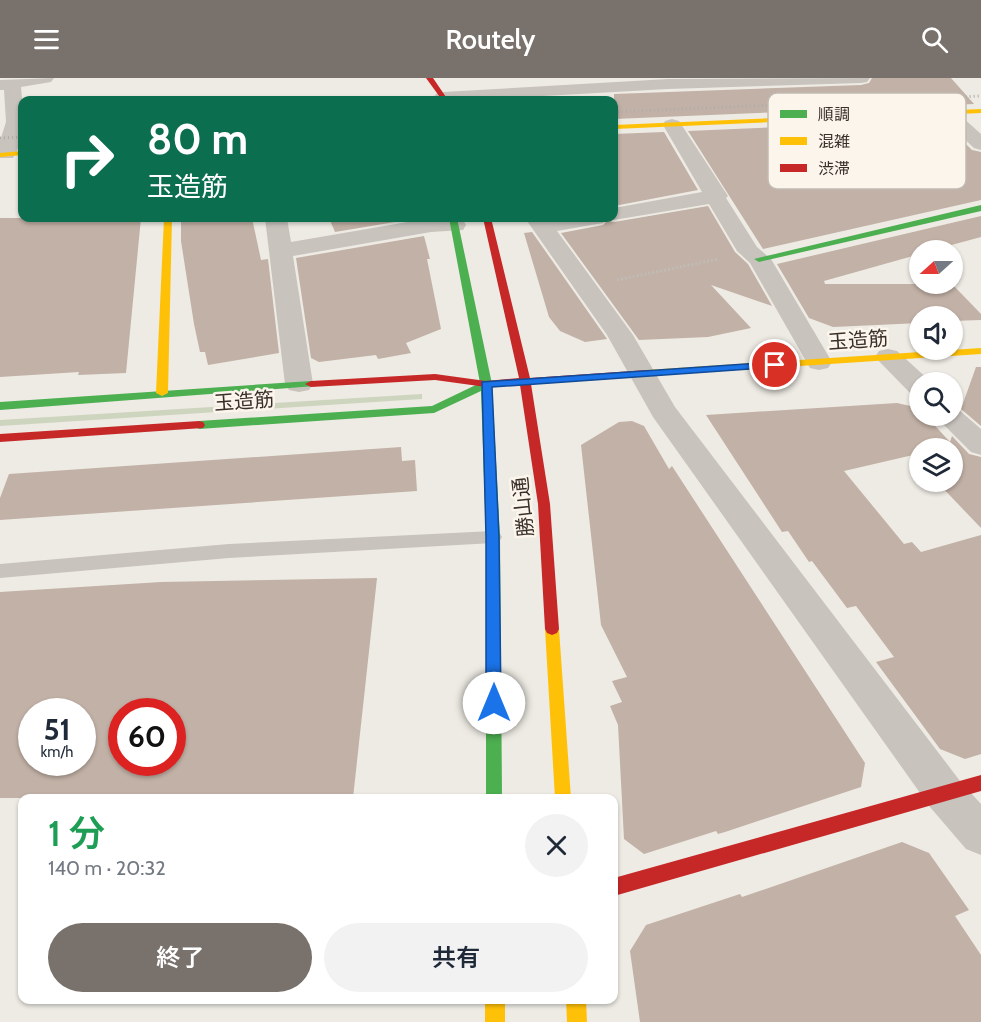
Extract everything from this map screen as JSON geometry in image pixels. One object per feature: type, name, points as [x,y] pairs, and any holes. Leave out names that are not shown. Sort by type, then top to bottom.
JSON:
[{"type":"street","points":[[10,154],[15,122],[10,82],[45,78]]},
{"type":"street","points":[[429,78],[442,96]]},
{"type":"street","points":[[541,78],[555,90]]},
{"type":"street","points":[[481,96],[665,81],[861,78]]},
{"type":"street","points":[[966,111],[981,111]]},
{"type":"street","points":[[618,127],[768,120]]},
{"type":"street","points":[[672,125],[819,362]]},
{"type":"street","points":[[966,130],[981,144]]},
{"type":"street","points":[[618,213],[717,196]]},
{"type":"street","points":[[754,255],[981,208]]},
{"type":"street","points":[[162,393],[168,222]]},
{"type":"street","points":[[276,222],[299,384]]},
{"type":"street","points":[[279,251],[448,222]]},
{"type":"street","name":"勝山通","points":[[454,222],[486,384],[493,537],[494,794]]},
{"type":"street","name":"勝山通","points":[[488,222],[525,381],[544,504],[563,794]]},
{"type":"street","points":[[539,222],[620,335],[663,411],[945,794],[981,835]]},
{"type":"street","name":"玉造筋","points":[[0,406],[162,393],[435,377],[486,384],[981,351]]},
{"type":"street","points":[[888,357],[909,377]]},
{"type":"street","name":"玉造筋","points":[[0,438],[434,409],[486,384]]},
{"type":"street","points":[[961,426],[981,445]]},
{"type":"street","points":[[618,887],[981,783]]},
{"type":"street","points":[[495,1004],[495,1022]]},
{"type":"street","points":[[576,1004],[577,1022]]},
{"type":"lane","points":[[0,571],[229,551],[493,537]]},
{"type":"path","points":[[587,286],[754,255]]},
{"type":"green space","points":[[422,394],[422,399],[0,426],[0,420]]},
{"type":"building","points":[[872,78],[951,78],[964,93],[768,93],[768,113],[618,119],[618,96],[614,96],[614,94],[869,83]]},
{"type":"building","points":[[966,95],[974,104],[966,104]]},
{"type":"building","points":[[768,128],[768,189],[966,189],[966,144],[972,150],[981,152],[981,200],[763,249],[688,131]]},
{"type":"building","points":[[664,132],[698,190],[618,205],[618,134]]},
{"type":"building","points":[[708,206],[735,252],[748,264],[772,306],[711,285],[751,328],[708,337],[639,340],[561,233]]},
{"type":"building","points":[[981,216],[981,237],[963,242],[963,240],[909,240],[909,257],[824,281],[825,284],[909,284],[909,294],[962,294],[981,314],[981,320],[963,321],[963,306],[909,306],[909,324],[833,327],[809,318],[777,264]]},
{"type":"building","points":[[0,218],[18,218],[18,222],[141,222],[126,373],[78,375],[79,372],[0,377]]},
{"type":"building","points":[[181,222],[253,222],[261,260],[268,259],[279,353],[208,365],[205,352],[200,352],[181,241]]},
{"type":"building","points":[[331,222],[395,222],[335,232]]},
{"type":"building","points":[[532,232],[607,339],[585,342],[560,331],[549,317],[524,233]]},
{"type":"building","points":[[424,236],[441,329],[406,343],[411,353],[378,359],[376,355],[319,362],[311,358],[296,258]]},
{"type":"building","points":[[976,367],[981,367],[981,426],[963,411],[963,403]]},
{"type":"building","points":[[897,403],[909,406],[909,426],[935,426],[946,438],[909,438],[909,456],[844,471],[904,544],[912,542],[921,552],[981,535],[981,754],[965,759],[940,749],[876,662],[894,657],[856,606],[847,608],[812,561],[809,562],[788,531],[782,532],[706,415]]},
{"type":"building","points":[[632,421],[644,426],[669,469],[672,466],[865,763],[861,787],[725,832],[718,834],[716,831],[644,854],[624,839],[618,725],[610,706],[622,702],[612,681],[627,677],[601,625],[581,445],[619,422]]},
{"type":"building","points":[[401,447],[402,461],[415,460],[417,491],[0,520],[0,498],[9,474]]},
{"type":"building","points":[[963,448],[969,454],[981,457],[981,528],[947,492],[963,492]]},
{"type":"building","points":[[377,578],[353,794],[18,794],[18,798],[0,798],[0,592],[161,582]]},
{"type":"building","points":[[902,842],[929,853],[969,910],[955,916],[981,955],[981,1022],[640,1022],[630,951],[646,925],[740,894],[742,897]]},
{"type":"railway","points":[[966,97],[981,96]]},
{"type":"railway","points":[[618,112],[768,105]]},
{"type":"railway","points":[[0,138],[18,137]]},
{"type":"traffic: fast","points":[[759,259],[981,208]]},
{"type":"traffic: fast","points":[[454,222],[486,384],[493,537],[494,794]]},
{"type":"traffic: fast","points":[[0,406],[311,384]]},
{"type":"traffic: fast","points":[[199,425],[434,409],[486,384]]},
{"type":"traffic: slow","points":[[966,112],[981,111]]},
{"type":"traffic: slow","points":[[618,127],[768,120]]},
{"type":"traffic: slow","points":[[0,155],[18,153]]},
{"type":"traffic: slow","points":[[162,393],[168,222]]},
{"type":"traffic: slow","points":[[647,373],[981,351]]},
{"type":"traffic: slow","points":[[552,629],[563,794]]},
{"type":"traffic: slow","points":[[495,1004],[495,1022]]},
{"type":"traffic: slow","points":[[576,1004],[577,1022]]},
{"type":"traffic: jam","points":[[429,78],[442,96]]},
{"type":"traffic: jam","points":[[488,222],[525,381],[544,504],[552,629]]},
{"type":"traffic: jam","points":[[311,384],[435,377],[486,384],[647,373]]},
{"type":"traffic: jam","points":[[0,438],[199,425]]},
{"type":"traffic: jam","points":[[618,886],[981,783]]},
{"type":"route","points":[[494,703],[493,537],[486,384],[775,365]]}]
